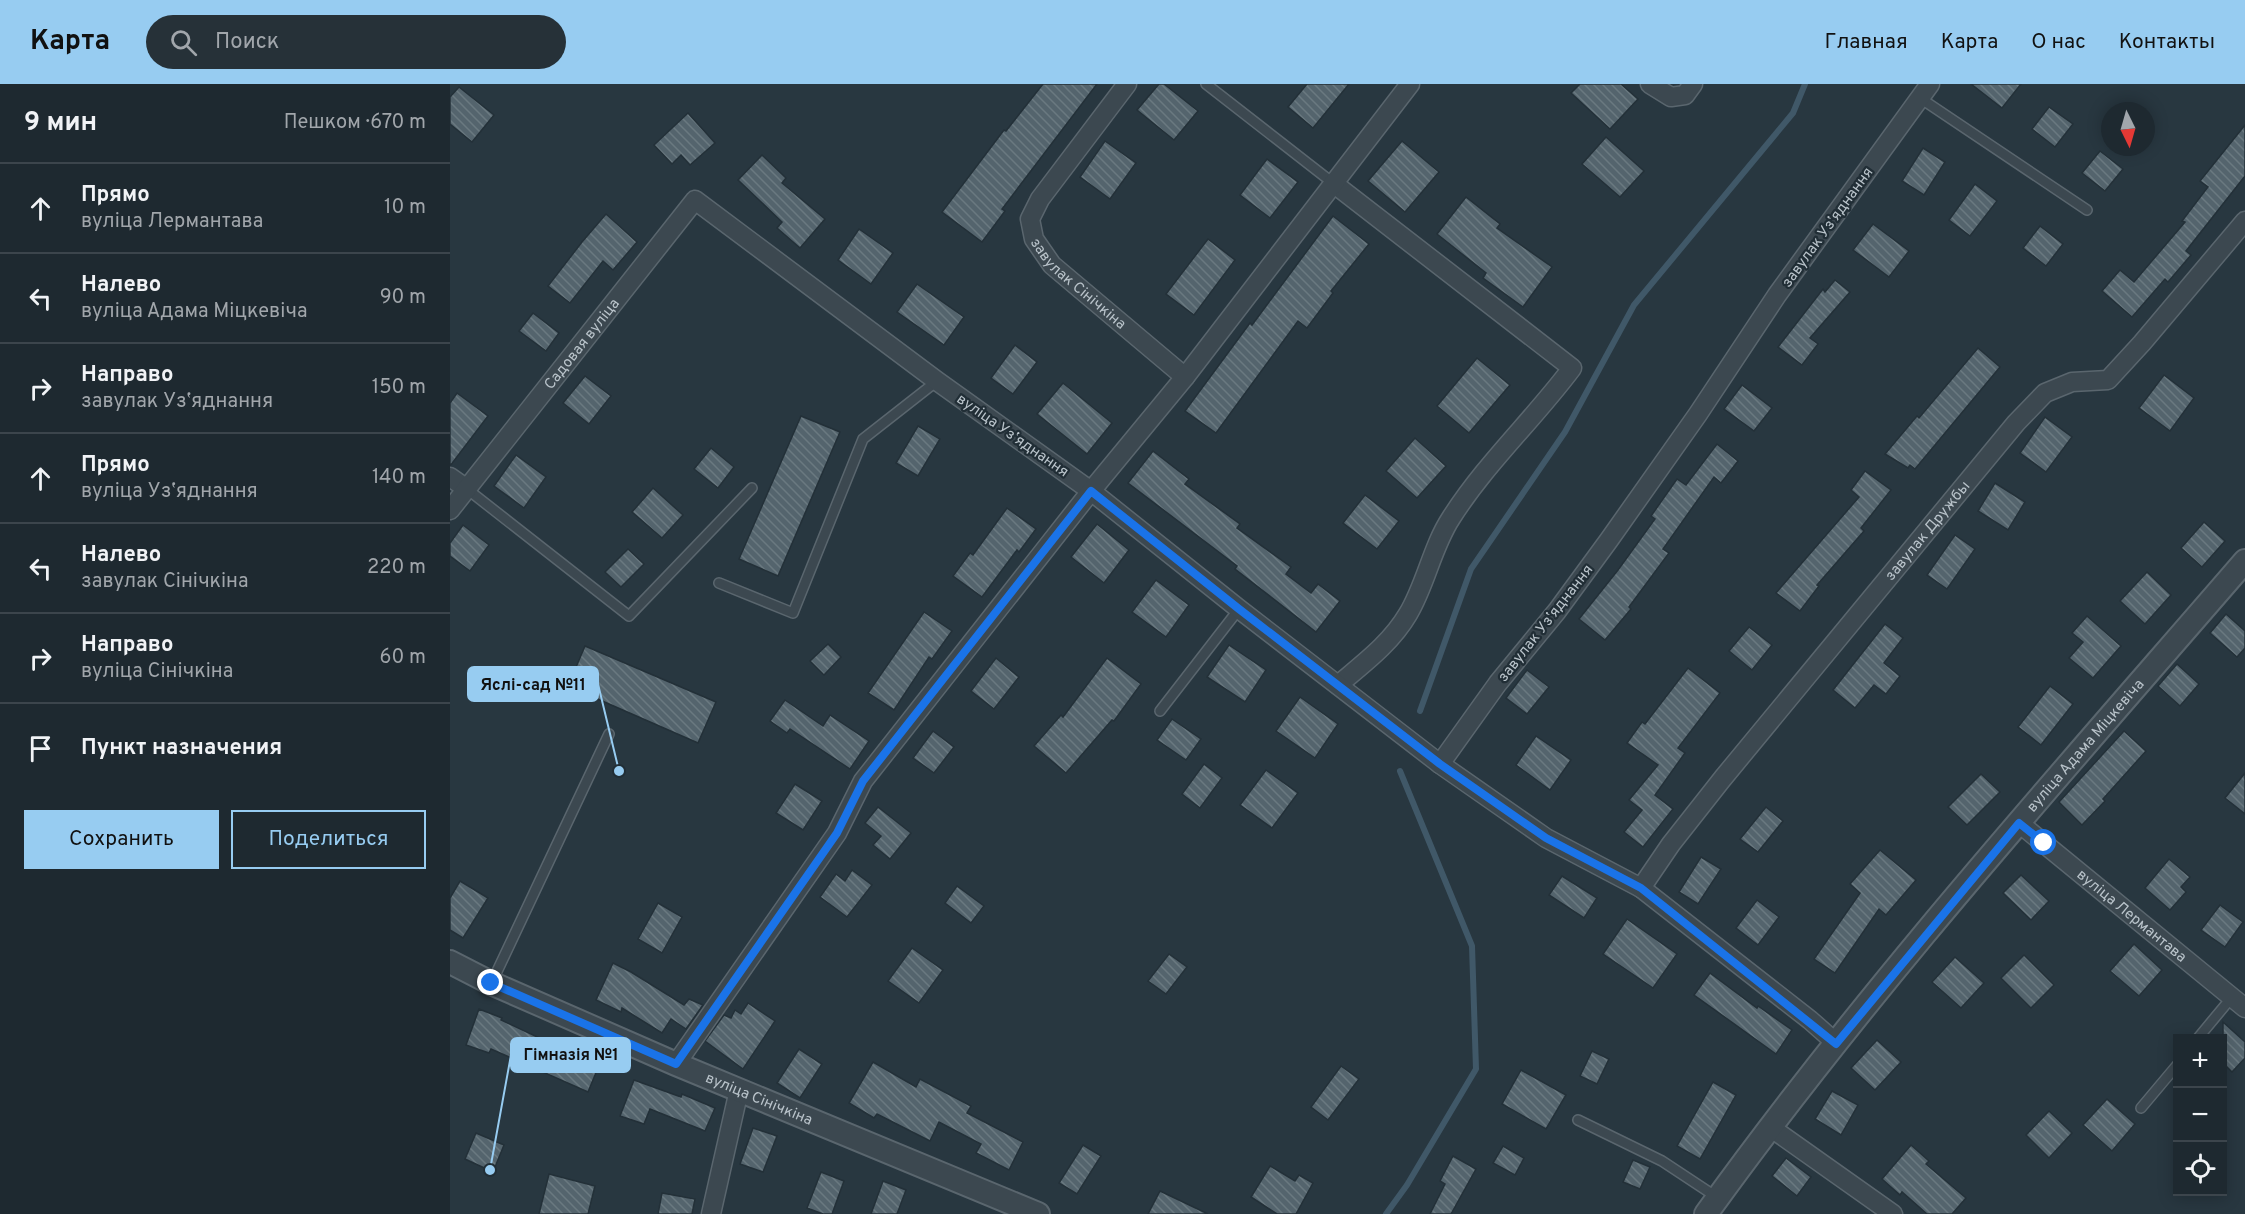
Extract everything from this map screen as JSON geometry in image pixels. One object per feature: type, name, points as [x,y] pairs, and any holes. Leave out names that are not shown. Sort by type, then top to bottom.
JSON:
[{"type":"street","name":"завулак Сінічкіна","points":[[1127,84],[1040,199],[1030,219],[1034,239],[1052,265],[1185,377]]},
{"type":"street","points":[[676,1064],[837,833],[863,781],[1091,491],[1185,377],[1410,84]]},
{"type":"street","points":[[1650,84],[1671,97],[1685,95],[1694,84]]},
{"type":"street","name":"завулак Узʼяднання","points":[[1440,764],[1498,683],[1557,611],[1609,540],[1698,414],[1777,295],[1925,91]]},
{"type":"street","points":[[1333,183],[1572,368],[1552,395],[1483,473],[1450,519],[1409,612],[1391,639],[1338,685]]},
{"type":"street","name":"вуліца Узʼяднання","points":[[694,200],[937,381],[1091,491],[1440,764]]},
{"type":"street","name":"Садовая вуліца","points":[[450,510],[694,200]]},
{"type":"street","name":"завулак Дружбы","points":[[1641,888],[1671,844],[1723,777],[2016,423],[2045,393],[2072,382],[2108,380],[2245,221]]},
{"type":"street","points":[[450,477],[467,489]]},
{"type":"street","name":"вуліца Адама Міцкевіча","points":[[1712,1206],[1770,1127],[1836,1044],[2019,823],[2245,561]]},
{"type":"street","points":[[1440,764],[1546,838],[1641,888],[1836,1044]]},
{"type":"street","name":"вуліца Лермантава","points":[[2019,823],[2239,1002]]},
{"type":"street","name":"вуліца Сінічкіна","points":[[450,962],[491,983],[676,1064],[1038,1214]]},
{"type":"street","points":[[711,1214],[739,1090]]},
{"type":"street","points":[[1770,1127],[1893,1214]]},
{"type":"lane","points":[[1206,84],[1333,183]]},
{"type":"lane","points":[[1925,91],[2087,210]]},
{"type":"lane","points":[[719,583],[793,613],[863,439],[937,381]]},
{"type":"lane","points":[[467,489],[629,616],[752,488]]},
{"type":"lane","points":[[1160,711],[1239,609]]},
{"type":"lane","points":[[491,983],[609,734]]},
{"type":"lane","points":[[2203,1034],[2239,1002]]},
{"type":"lane","points":[[2141,1108],[2173,1070]]},
{"type":"lane","points":[[1578,1120],[1662,1161],[1712,1206]]},
{"type":"building","points":[[1043,84],[1097,84],[1002,209],[1005,211],[982,242],[942,212],[1004,130],[1006,131]]},
{"type":"building","points":[[1159,84],[1164,84],[1198,111],[1174,140],[1137,110]]},
{"type":"building","points":[[1307,84],[1349,84],[1313,128],[1288,107]]},
{"type":"building","points":[[1580,84],[1621,84],[1638,99],[1610,129],[1571,93]]},
{"type":"building","points":[[1971,84],[2021,84],[2002,108]]},
{"type":"building","points":[[459,87],[494,115],[472,142],[450,124],[450,97]]},
{"type":"building","points":[[2049,107],[2073,124],[2055,147],[2032,129]]},
{"type":"building","points":[[688,113],[715,143],[690,165],[681,155],[672,164],[654,145]]},
{"type":"building","points":[[2245,125],[2245,176],[2186,251],[2191,255],[2168,282],[2165,279],[2132,317],[2102,291],[2120,270],[2134,282],[2185,222],[2182,221],[2208,187],[2200,181]]},
{"type":"building","points":[[1606,137],[1644,171],[1620,197],[1582,164]]},
{"type":"building","points":[[1105,141],[1136,163],[1110,199],[1080,177]]},
{"type":"building","points":[[1402,141],[1439,172],[1405,212],[1368,181]]},
{"type":"building","points":[[1923,148],[1945,162],[1924,195],[1902,181]]},
{"type":"building","points":[[2100,151],[2101,156],[2106,156],[2123,169],[2105,191],[2082,173]]},
{"type":"building","points":[[762,155],[786,178],[782,183],[825,219],[800,248],[777,228],[782,222],[738,180]]},
{"type":"building","points":[[1267,159],[1298,182],[1270,218],[1240,195]]},
{"type":"building","points":[[1975,184],[1997,201],[1970,236],[1949,220]]},
{"type":"building","points":[[1466,197],[1500,224],[1497,228],[1552,267],[1523,307],[1483,278],[1486,273],[1437,234]]},
{"type":"building","points":[[606,214],[637,242],[613,270],[603,261],[570,303],[548,286]]},
{"type":"building","points":[[1333,216],[1369,244],[1331,291],[1333,293],[1307,328],[1298,321],[1216,433],[1185,411]]},
{"type":"building","points":[[1873,224],[1909,251],[1889,277],[1853,250]]},
{"type":"building","points":[[2040,226],[2063,244],[2046,266],[2023,248]]},
{"type":"building","points":[[859,229],[893,253],[871,284],[838,260]]},
{"type":"building","points":[[1208,239],[1235,260],[1194,315],[1166,294]]},
{"type":"building","points":[[1835,280],[1850,292],[1810,338],[1818,344],[1802,365],[1778,347],[1823,289],[1825,292]]},
{"type":"building","points":[[917,284],[964,317],[944,345],[897,312]]},
{"type":"building","points":[[533,313],[559,333],[546,351],[519,331]]},
{"type":"building","points":[[1015,345],[1037,362],[1013,394],[991,378]]},
{"type":"building","points":[[1978,348],[2000,367],[1915,469],[1910,465],[1908,468],[1885,454],[1917,416],[1919,418]]},
{"type":"building","points":[[1477,358],[1510,385],[1469,433],[1437,406]]},
{"type":"building","points":[[2164,375],[2194,398],[2170,431],[2139,408]]},
{"type":"building","points":[[585,376],[611,396],[589,424],[563,403]]},
{"type":"building","points":[[1063,383],[1112,423],[1087,454],[1037,414]]},
{"type":"building","points":[[1742,385],[1772,408],[1754,431],[1724,409]]},
{"type":"building","points":[[457,393],[488,416],[450,466],[450,403]]},
{"type":"building","points":[[801,416],[840,432],[778,576],[739,559]]},
{"type":"building","points":[[2045,417],[2072,437],[2046,472],[2020,453]]},
{"type":"building","points":[[918,426],[940,439],[918,476],[896,463]]},
{"type":"building","points":[[1415,438],[1446,466],[1417,498],[1386,471]]},
{"type":"building","points":[[1717,444],[1738,461],[1721,483],[1714,477],[1663,549],[1669,553],[1629,607],[1631,609],[1605,640],[1579,619],[1655,519],[1651,516],[1677,479],[1686,485]]},
{"type":"building","points":[[711,448],[734,467],[718,488],[694,469]]},
{"type":"building","points":[[1153,451],[1189,479],[1185,484],[1240,524],[1237,528],[1291,567],[1286,574],[1311,593],[1318,584],[1340,601],[1316,632],[1235,569],[1237,566],[1128,483]]},
{"type":"building","points":[[516,455],[546,477],[524,508],[494,486]]},
{"type":"building","points":[[1865,471],[1891,490],[1861,528],[1864,531],[1817,585],[1819,586],[1800,611],[1776,593],[1859,497],[1851,490]]},
{"type":"building","points":[[1995,483],[2025,502],[2008,530],[1978,511]]},
{"type":"building","points":[[653,488],[683,515],[662,538],[632,512]]},
{"type":"building","points":[[1365,495],[1399,521],[1377,549],[1343,523]]},
{"type":"building","points":[[1007,508],[1036,529],[1019,552],[1017,550],[982,597],[953,576],[970,553],[973,555]]},
{"type":"building","points":[[2204,522],[2225,541],[2202,567],[2181,548]]},
{"type":"building","points":[[1097,524],[1129,550],[1104,583],[1071,557]]},
{"type":"building","points":[[463,525],[489,545],[470,571],[450,556],[450,543]]},
{"type":"building","points":[[1955,535],[1975,549],[1947,589],[1927,575]]},
{"type":"building","points":[[628,549],[644,564],[621,587],[605,572]]},
{"type":"building","points":[[2147,572],[2171,595],[2145,624],[2120,601]]},
{"type":"building","points":[[1156,580],[1189,605],[1166,637],[1132,612]]},
{"type":"building","points":[[924,612],[952,631],[932,659],[929,657],[894,710],[868,693]]},
{"type":"building","points":[[2226,614],[2245,631],[2245,648],[2237,657],[2210,633]]},
{"type":"building","points":[[2087,616],[2121,646],[2093,678],[2069,658],[2083,642],[2072,633]]},
{"type":"building","points":[[1885,624],[1903,638],[1884,663],[1900,676],[1886,694],[1874,685],[1855,708],[1833,690]]},
{"type":"building","points":[[1749,627],[1772,645],[1752,670],[1729,651]]},
{"type":"building","points":[[828,644],[841,657],[824,675],[810,661]]},
{"type":"building","points":[[1229,645],[1266,670],[1245,702],[1207,677]]},
{"type":"building","points":[[585,646],[716,702],[698,743],[568,686]]},
{"type":"building","points":[[996,658],[1019,677],[994,709],[971,691]]},
{"type":"building","points":[[1107,658],[1141,684],[1114,721],[1112,720],[1066,773],[1034,746],[1061,715],[1063,717]]},
{"type":"building","points":[[2177,664],[2199,684],[2180,706],[2158,686]]},
{"type":"building","points":[[1688,668],[1720,693],[1678,748],[1685,753],[1655,795],[1673,809],[1643,847],[1624,832],[1642,810],[1629,800],[1658,765],[1627,743],[1642,722],[1645,724]]},
{"type":"building","points":[[1527,670],[1549,687],[1527,714],[1506,698]]},
{"type":"building","points":[[2050,686],[2073,704],[2041,745],[2018,727]]},
{"type":"building","points":[[1300,697],[1338,724],[1315,758],[1276,731]]},
{"type":"building","points":[[785,700],[823,726],[830,715],[869,741],[850,769],[790,729],[787,733],[770,721]]},
{"type":"building","points":[[1172,719],[1201,739],[1186,760],[1157,740]]},
{"type":"building","points":[[933,731],[954,747],[934,773],[913,758]]},
{"type":"building","points":[[2124,731],[2146,751],[2082,825],[2059,802]]},
{"type":"building","points":[[1536,736],[1571,760],[1550,790],[1516,765]]},
{"type":"building","points":[[1204,764],[1222,778],[1200,808],[1182,794]]},
{"type":"building","points":[[1266,770],[1298,793],[1272,828],[1240,805]]},
{"type":"building","points":[[2245,773],[2245,814],[2225,798]]},
{"type":"building","points":[[1981,774],[2000,792],[1967,825],[1948,807]]},
{"type":"building","points":[[795,784],[822,801],[803,830],[776,813]]},
{"type":"building","points":[[878,807],[911,833],[890,859],[873,845],[881,836],[865,823]]},
{"type":"building","points":[[1766,807],[1783,821],[1758,852],[1740,839]]},
{"type":"building","points":[[1880,850],[1916,880],[1886,915],[1879,909],[1835,973],[1814,959],[1860,893],[1850,884]]},
{"type":"building","points":[[1701,857],[1721,869],[1698,904],[1679,892]]},
{"type":"building","points":[[2169,859],[2190,877],[2181,887],[2186,892],[2170,910],[2145,888]]},
{"type":"building","points":[[852,870],[872,885],[847,917],[820,897],[836,874],[845,881]]},
{"type":"building","points":[[2021,875],[2049,901],[2031,920],[2003,893]]},
{"type":"building","points":[[1562,876],[1597,898],[1584,918],[1549,895]]},
{"type":"building","points":[[460,881],[488,898],[463,938],[450,930],[450,898]]},
{"type":"building","points":[[957,886],[984,906],[971,923],[945,903]]},
{"type":"building","points":[[1757,900],[1779,917],[1758,945],[1736,928]]},
{"type":"building","points":[[658,903],[682,917],[662,953],[638,939]]},
{"type":"building","points":[[2220,905],[2243,922],[2225,947],[2201,930]]},
{"type":"building","points":[[1627,919],[1677,954],[1653,988],[1603,954]]},
{"type":"building","points":[[2134,944],[2162,970],[2139,996],[2110,971]]},
{"type":"building","points":[[912,948],[943,970],[919,1003],[888,981]]},
{"type":"building","points":[[1169,954],[1187,967],[1166,994],[1148,981]]},
{"type":"building","points":[[2024,955],[2054,985],[2031,1008],[2001,978]]},
{"type":"building","points":[[1955,957],[1984,983],[1961,1008],[1932,982]]},
{"type":"building","points":[[613,963],[684,1005],[689,999],[703,1005],[686,1029],[671,1019],[662,1033],[622,1008],[621,1012],[596,1000]]},
{"type":"building","points":[[1710,973],[1757,1008],[1758,1006],[1792,1030],[1776,1054],[1694,995]]},
{"type":"building","points":[[748,1003],[775,1021],[743,1069],[705,1041],[724,1015],[731,1018],[735,1010],[741,1014]]},
{"type":"building","points":[[479,1009],[502,1018],[501,1020],[548,1042],[600,1063],[588,1092],[491,1049],[489,1053],[466,1045]]},
{"type":"building","points":[[2223,1022],[2245,1042],[2245,1058],[2232,1072],[2227,1067],[2227,1034],[2223,1034]]},
{"type":"building","points":[[1877,1040],[1901,1062],[1875,1090],[1851,1068]]},
{"type":"building","points":[[799,1049],[822,1064],[800,1098],[777,1083]]},
{"type":"building","points":[[1592,1051],[1609,1059],[1597,1084],[1580,1076]]},
{"type":"building","points":[[873,1062],[916,1087],[920,1079],[971,1106],[967,1113],[1023,1142],[1009,1170],[976,1153],[981,1144],[939,1122],[930,1141],[877,1114],[874,1118],[849,1103]]},
{"type":"building","points":[[1341,1066],[1359,1079],[1328,1120],[1311,1107]]},
{"type":"building","points":[[1521,1070],[1566,1095],[1546,1129],[1502,1104]]},
{"type":"building","points":[[634,1080],[681,1097],[682,1094],[715,1108],[705,1131],[650,1109],[644,1124],[620,1116]]},
{"type":"building","points":[[1713,1082],[1736,1095],[1700,1159],[1677,1146]]},
{"type":"building","points":[[1832,1091],[1858,1105],[1841,1135],[1815,1119]]},
{"type":"building","points":[[2107,1099],[2135,1124],[2112,1151],[2083,1125]]},
{"type":"building","points":[[2049,1111],[2072,1133],[2049,1158],[2026,1135]]},
{"type":"building","points":[[753,1128],[777,1136],[763,1172],[740,1164]]},
{"type":"building","points":[[476,1133],[504,1145],[493,1172],[465,1159]]},
{"type":"building","points":[[1083,1145],[1101,1156],[1077,1194],[1059,1183]]},
{"type":"building","points":[[1911,1145],[1929,1161],[1926,1164],[1966,1198],[1952,1214],[1927,1214],[1902,1192],[1900,1195],[1882,1179]]},
{"type":"building","points":[[1503,1146],[1524,1158],[1515,1175],[1493,1163]]},
{"type":"building","points":[[1453,1156],[1476,1169],[1451,1214],[1430,1214],[1445,1184],[1440,1181]]},
{"type":"building","points":[[1786,1158],[1811,1177],[1797,1196],[1772,1176]]},
{"type":"building","points":[[1633,1160],[1650,1167],[1640,1189],[1623,1182]]},
{"type":"building","points":[[1270,1166],[1295,1181],[1299,1175],[1313,1183],[1296,1214],[1277,1214],[1251,1197]]},
{"type":"building","points":[[821,1172],[844,1181],[832,1214],[823,1214],[807,1208]]},
{"type":"building","points":[[549,1174],[595,1186],[588,1214],[539,1214]]},
{"type":"building","points":[[883,1181],[906,1190],[897,1214],[871,1214]]},
{"type":"building","points":[[1160,1191],[1208,1214],[1148,1214]]},
{"type":"building","points":[[662,1193],[695,1199],[692,1214],[658,1214]]},
{"type":"waterway","points":[[1420,711],[1471,569],[1565,432],[1634,305],[1793,113],[1805,84]]},
{"type":"waterway","points":[[1386,1214],[1407,1185],[1476,1069],[1472,946],[1400,771]]},
{"type":"place","name":"Яслі-сад №11","points":[[619,771]]},
{"type":"place","name":"Гімназія №1","points":[[490,1170]]},
{"type":"route","points":[[491,983],[676,1064],[837,833],[863,781],[1091,491],[1440,764],[1546,838],[1641,888],[1810,1020],[1836,1044],[2019,823],[2044,843]]}]
